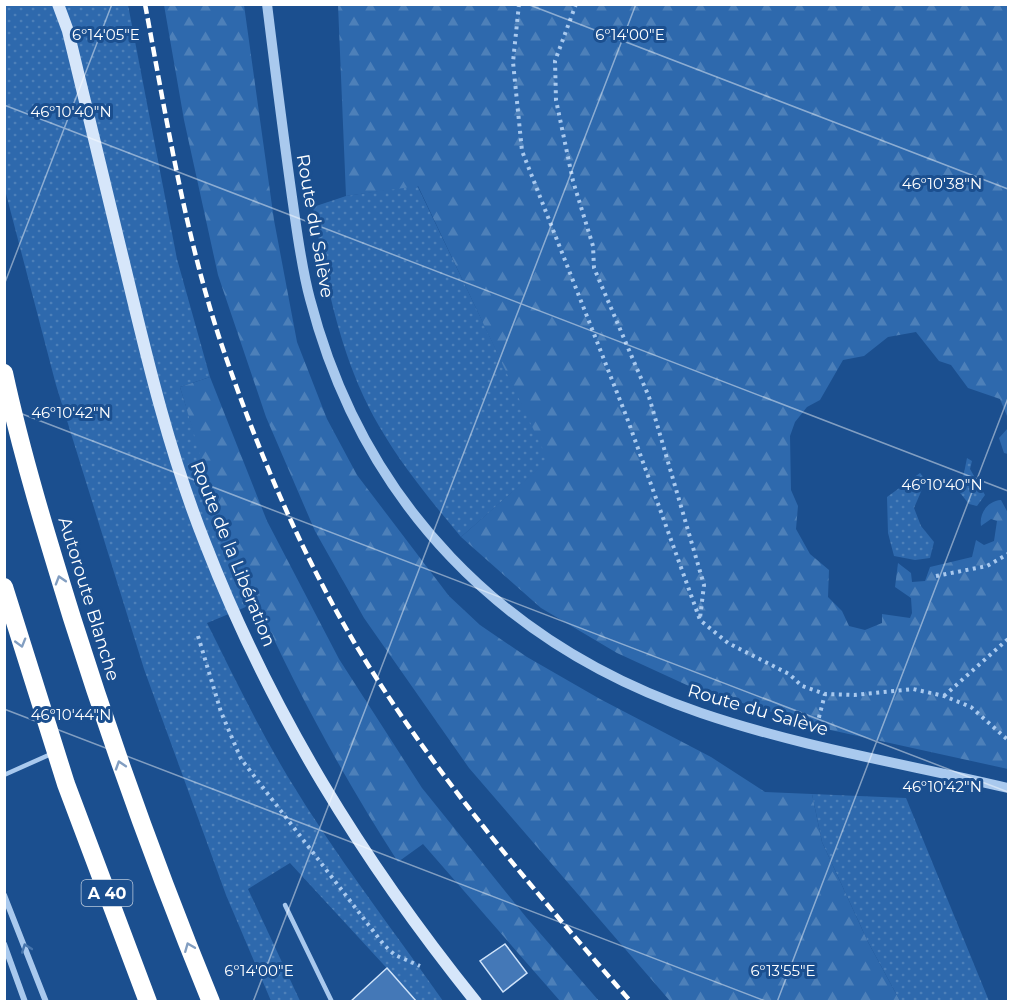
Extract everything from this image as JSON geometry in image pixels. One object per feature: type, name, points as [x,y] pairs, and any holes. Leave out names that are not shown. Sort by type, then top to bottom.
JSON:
[{"type":"highway","name":"Autoroute Blanche","points":[[4,373],[48,542],[100,705],[130,795],[212,1002]]},
{"type":"highway","name":"A 40","points":[[4,587],[66,784],[148,1002]]},
{"type":"highway","points":[[66,784],[134,1002]]},
{"type":"main road","name":"Route de la Libération","points":[[58,4],[68,31],[156,394],[204,541],[233,612],[271,693],[358,844],[476,1002]]},
{"type":"main road","name":"Route de la Libération","points":[[68,31],[69,4]]},
{"type":"street","name":"Route du Salève","points":[[267,4],[290,181],[309,298],[329,361],[349,408],[369,446],[407,505],[448,555],[475,583],[515,617],[562,648],[613,676],[672,703],[735,724],[1008,788]]},
{"type":"street","points":[[4,895],[46,1002]]},
{"type":"street","points":[[4,944],[25,1002]]},
{"type":"lane","points":[[4,774],[55,752]]},
{"type":"lane","points":[[285,905],[332,1002]]},
{"type":"path","points":[[519,4],[513,62],[522,151],[627,418],[700,620],[728,643],[789,674],[802,686],[825,694],[854,695],[913,689],[944,696],[971,707],[1008,740]]},
{"type":"path","points":[[576,4],[555,61],[556,100],[573,181],[592,246],[594,268],[649,397],[704,585],[700,620]]},
{"type":"path","points":[[936,576],[987,566],[1008,554]]},
{"type":"path","points":[[198,636],[230,736],[256,780],[395,955],[460,981]]},
{"type":"path","points":[[944,696],[1008,639]]},
{"type":"path","points":[[812,743],[825,694]]},
{"type":"green space","points":[[4,5],[128,5],[177,259],[210,377],[180,387],[214,496],[258,602],[207,623],[266,739],[306,806],[443,1001],[417,1001],[290,863],[248,889],[300,1001],[271,1001],[226,895],[144,669],[56,385],[5,190]]},
{"type":"green space","points":[[164,5],[244,5],[274,220],[297,342],[327,419],[357,475],[449,596],[480,625],[527,657],[600,699],[711,757],[765,792],[812,794],[822,842],[868,942],[900,1001],[670,1001],[469,768],[364,618],[315,531],[266,417],[218,275],[184,120]]},
{"type":"green space","points":[[338,5],[1008,5],[1008,428],[1007,416],[1000,399],[968,388],[951,365],[939,361],[916,332],[888,337],[864,356],[843,360],[820,400],[807,407],[795,422],[790,436],[791,490],[798,506],[796,529],[810,554],[829,570],[828,597],[842,611],[849,626],[865,630],[882,623],[882,614],[910,618],[911,598],[895,587],[898,563],[911,573],[912,582],[925,581],[930,567],[972,557],[976,540],[984,545],[994,541],[997,521],[991,519],[981,526],[981,517],[988,506],[1001,500],[1008,513],[1008,769],[826,729],[691,687],[617,653],[541,608],[461,537],[548,460],[418,186],[346,196]]},
{"type":"green space","points":[[417,185],[549,460],[461,537],[397,455],[379,426],[354,374],[329,292],[313,207],[346,196]]},
{"type":"green space","points":[[210,377],[267,521],[339,659],[422,788],[526,917],[599,1001],[560,1001],[423,844],[398,862],[371,819],[320,730],[273,638],[214,496],[180,387]]},
{"type":"green space","points":[[1008,428],[1008,454],[1004,453],[999,438]]},
{"type":"green space","points":[[967,458],[972,461],[970,469],[985,495],[977,506],[969,504],[948,478],[963,478]]},
{"type":"green space","points":[[920,473],[926,480],[914,508],[921,526],[934,542],[930,558],[915,560],[894,556],[888,533],[887,497]]},
{"type":"green space","points":[[812,794],[906,798],[989,1001],[900,1001],[868,942],[822,842]]},
{"type":"building","points":[[505,944],[527,973],[503,992],[480,961]]},
{"type":"building","points":[[387,968],[417,1002],[350,1002]]},
{"type":"railway","points":[[145,4],[177,172],[207,296],[219,337],[263,457],[297,534],[357,647],[419,741],[486,830],[631,1002]]}]
